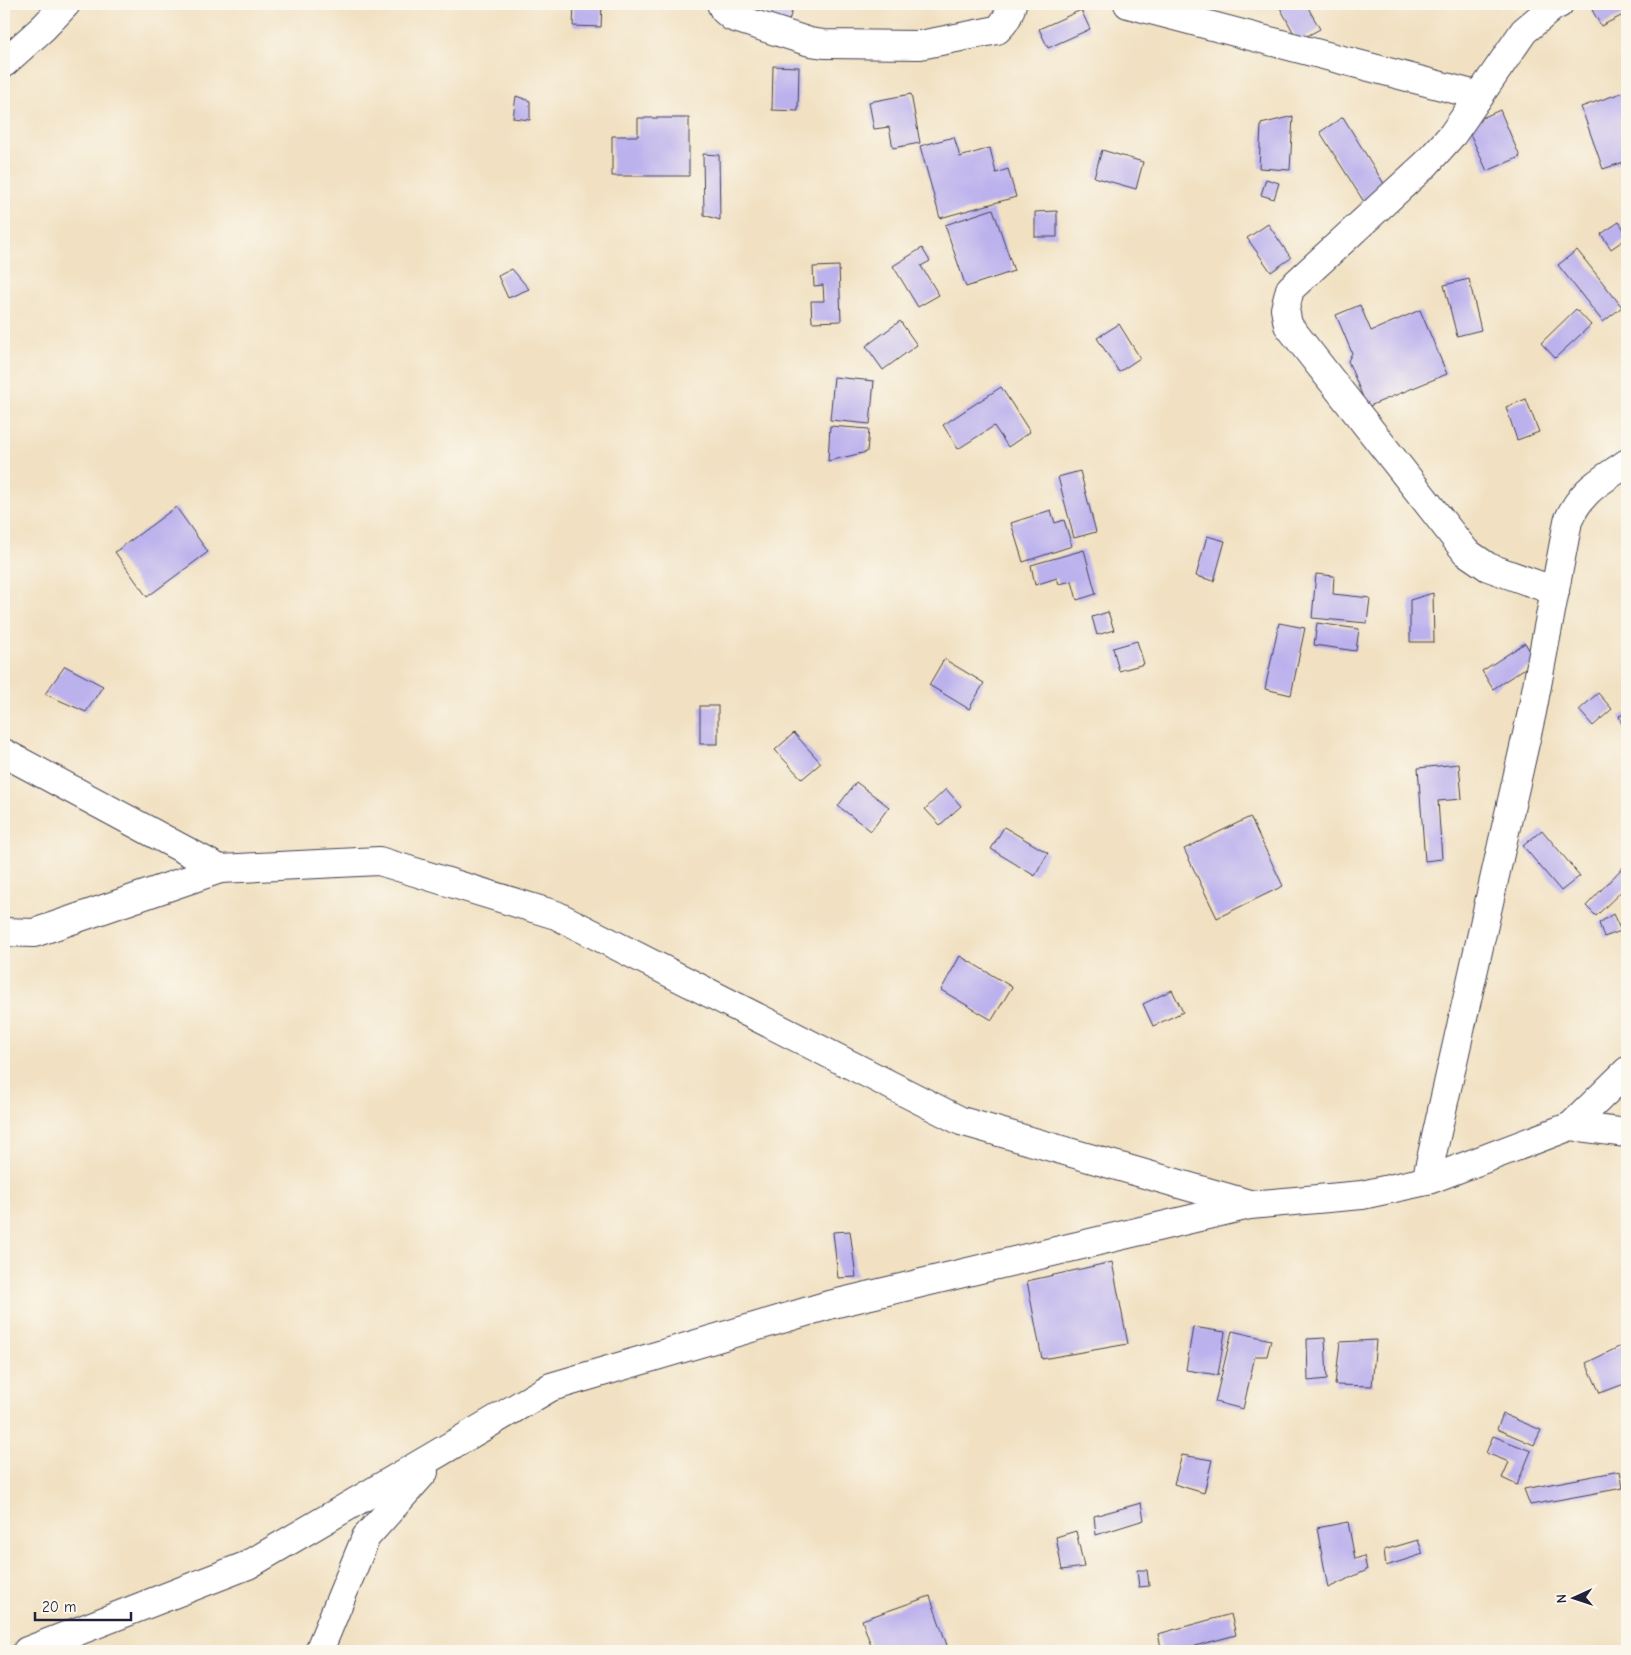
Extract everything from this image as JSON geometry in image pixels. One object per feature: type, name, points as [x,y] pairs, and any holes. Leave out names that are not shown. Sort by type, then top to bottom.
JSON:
[{"type":"street","points":[[4,63],[43,28],[66,4]]},
{"type":"street","points":[[721,4],[724,10],[732,17],[810,42],[824,44],[920,45],[998,30],[1005,24],[1012,4]]},
{"type":"street","points":[[1128,4],[1480,96]]},
{"type":"street","points":[[1555,591],[1488,567],[1466,552],[1288,325],[1285,309],[1290,289],[1426,164],[1453,134],[1524,31],[1559,4]]},
{"type":"street","points":[[1426,1181],[1532,712],[1568,521],[1575,506],[1587,491],[1627,463]]},
{"type":"street","points":[[4,753],[220,868]]},
{"type":"street","points":[[4,932],[34,933],[220,868],[379,861],[556,915],[961,1121],[1250,1205]]},
{"type":"street","points":[[27,1651],[248,1564],[551,1387],[829,1305],[1250,1205],[1362,1195],[1426,1181],[1572,1126],[1627,1071]]},
{"type":"street","points":[[1572,1126],[1627,1132]]},
{"type":"street","points":[[319,1651],[366,1537],[442,1452]]},
{"type":"building","points":[[574,4],[602,4],[601,27],[573,26]]},
{"type":"building","points":[[775,4],[794,4],[788,24],[770,19]]},
{"type":"building","points":[[1278,4],[1306,4],[1320,29],[1298,41]]},
{"type":"building","points":[[1605,4],[1627,4],[1627,13],[1601,26],[1592,10]]},
{"type":"building","points":[[1081,10],[1090,29],[1048,48],[1039,29]]},
{"type":"building","points":[[773,66],[799,67],[798,111],[772,110]]},
{"type":"building","points":[[1627,91],[1627,161],[1603,169],[1581,107]]},
{"type":"building","points":[[911,94],[920,143],[893,148],[889,127],[874,129],[869,102]]},
{"type":"building","points":[[516,96],[530,101],[530,120],[513,118]]},
{"type":"building","points":[[1500,110],[1520,157],[1487,171],[1466,125]]},
{"type":"building","points":[[1293,116],[1290,170],[1259,168],[1261,124]]},
{"type":"building","points":[[1343,117],[1386,187],[1364,202],[1320,132]]},
{"type":"building","points":[[638,118],[689,118],[689,176],[612,176],[612,136],[638,136]]},
{"type":"building","points":[[954,137],[960,157],[990,148],[996,173],[1008,169],[1016,197],[940,218],[920,146]]},
{"type":"building","points":[[1102,150],[1143,162],[1136,189],[1094,177]]},
{"type":"building","points":[[703,154],[719,155],[720,220],[704,215]]},
{"type":"building","points":[[1266,179],[1279,183],[1274,199],[1261,195]]},
{"type":"building","points":[[993,209],[1014,271],[966,287],[945,225]]},
{"type":"building","points":[[1057,211],[1057,237],[1035,237],[1035,212]]},
{"type":"building","points":[[1619,222],[1627,234],[1627,238],[1611,249],[1601,234]]},
{"type":"building","points":[[1268,224],[1291,258],[1271,272],[1247,238]]},
{"type":"building","points":[[922,248],[930,261],[921,266],[939,295],[918,307],[893,266]]},
{"type":"building","points":[[1577,250],[1622,307],[1603,322],[1558,265]]},
{"type":"building","points":[[839,266],[841,321],[812,322],[811,301],[824,301],[823,285],[814,286],[813,267]]},
{"type":"building","points":[[512,269],[529,289],[508,298],[498,276]]},
{"type":"building","points":[[1469,279],[1481,330],[1457,336],[1444,285]]},
{"type":"building","points":[[1360,305],[1371,331],[1420,310],[1447,374],[1367,407],[1348,361],[1352,353],[1336,315]]},
{"type":"building","points":[[1576,309],[1591,325],[1555,358],[1541,343]]},
{"type":"building","points":[[900,321],[917,345],[883,370],[866,346]]},
{"type":"building","points":[[1119,324],[1140,358],[1119,372],[1097,338]]},
{"type":"building","points":[[834,377],[874,381],[870,424],[830,420]]},
{"type":"building","points":[[1001,387],[1030,432],[1008,447],[994,426],[958,449],[943,425]]},
{"type":"building","points":[[1526,399],[1539,432],[1517,440],[1506,407]]},
{"type":"building","points":[[830,426],[869,429],[867,452],[828,461]]},
{"type":"building","points":[[1080,471],[1096,532],[1074,538],[1058,477]]},
{"type":"building","points":[[176,507],[208,552],[147,597],[115,552]]},
{"type":"building","points":[[1051,510],[1055,523],[1064,520],[1072,546],[1023,562],[1011,523]]},
{"type":"building","points":[[1207,536],[1225,541],[1214,581],[1196,576]]},
{"type":"building","points":[[1084,550],[1096,594],[1077,600],[1072,581],[1059,584],[1057,578],[1035,585],[1031,565]]},
{"type":"building","points":[[1316,574],[1334,576],[1333,594],[1370,598],[1367,623],[1312,618]]},
{"type":"building","points":[[1433,593],[1434,642],[1410,642],[1410,600]]},
{"type":"building","points":[[1108,612],[1114,630],[1097,635],[1092,617]]},
{"type":"building","points":[[1279,623],[1305,628],[1291,695],[1265,689]]},
{"type":"building","points":[[1317,623],[1359,629],[1356,651],[1314,645]]},
{"type":"building","points":[[1137,641],[1144,664],[1119,671],[1113,648]]},
{"type":"building","points":[[1525,643],[1536,661],[1493,689],[1482,671]]},
{"type":"building","points":[[944,659],[984,683],[969,709],[929,685]]},
{"type":"building","points":[[65,666],[103,686],[86,712],[45,694]]},
{"type":"building","points":[[1598,693],[1612,709],[1593,726],[1579,710]]},
{"type":"building","points":[[700,706],[718,706],[718,744],[700,744]]},
{"type":"building","points":[[1627,713],[1627,737],[1619,716]]},
{"type":"building","points":[[794,733],[821,763],[802,779],[775,750]]},
{"type":"building","points":[[1459,764],[1462,799],[1438,801],[1442,859],[1425,861],[1418,768]]},
{"type":"building","points":[[856,782],[889,807],[871,831],[838,806]]},
{"type":"building","points":[[946,789],[961,806],[940,825],[925,809]]},
{"type":"building","points":[[1250,817],[1283,886],[1217,918],[1184,849]]},
{"type":"building","points":[[1004,827],[1048,853],[1035,876],[991,849]]},
{"type":"building","points":[[1542,830],[1580,876],[1561,891],[1523,846]]},
{"type":"building","points":[[1627,863],[1627,886],[1596,916],[1586,906]]},
{"type":"building","points":[[1613,914],[1621,931],[1604,937],[1599,923]]},
{"type":"building","points":[[960,956],[1012,987],[992,1020],[941,990]]},
{"type":"building","points":[[1172,990],[1183,1012],[1153,1026],[1143,1004]]},
{"type":"building","points":[[850,1231],[856,1277],[838,1278],[833,1232]]},
{"type":"building","points":[[1112,1262],[1128,1344],[1042,1359],[1027,1281]]},
{"type":"building","points":[[1193,1327],[1225,1332],[1218,1375],[1186,1370]]},
{"type":"building","points":[[1232,1331],[1271,1340],[1267,1356],[1255,1356],[1243,1409],[1215,1402]]},
{"type":"building","points":[[1325,1338],[1327,1379],[1308,1381],[1307,1339]]},
{"type":"building","points":[[1376,1340],[1372,1386],[1335,1385],[1340,1342]]},
{"type":"building","points":[[1627,1343],[1627,1383],[1600,1393],[1586,1363]]},
{"type":"building","points":[[1503,1414],[1541,1430],[1534,1445],[1497,1429]]},
{"type":"building","points":[[1493,1436],[1531,1451],[1517,1485],[1502,1478],[1509,1462],[1486,1453]]},
{"type":"building","points":[[1182,1455],[1212,1460],[1204,1493],[1174,1484]]},
{"type":"building","points":[[1620,1471],[1623,1488],[1530,1505],[1524,1489]]},
{"type":"building","points":[[1141,1503],[1144,1520],[1096,1535],[1094,1516]]},
{"type":"building","points":[[1348,1522],[1355,1559],[1364,1556],[1367,1570],[1328,1588],[1317,1528]]},
{"type":"building","points":[[1076,1531],[1084,1567],[1062,1570],[1056,1537]]},
{"type":"building","points":[[1418,1540],[1423,1554],[1386,1566],[1384,1550]]},
{"type":"building","points":[[1137,1570],[1147,1570],[1149,1586],[1139,1587]]},
{"type":"building","points":[[930,1596],[949,1651],[873,1651],[862,1620]]},
{"type":"building","points":[[1231,1614],[1236,1635],[1176,1651],[1162,1651],[1158,1634]]}]
